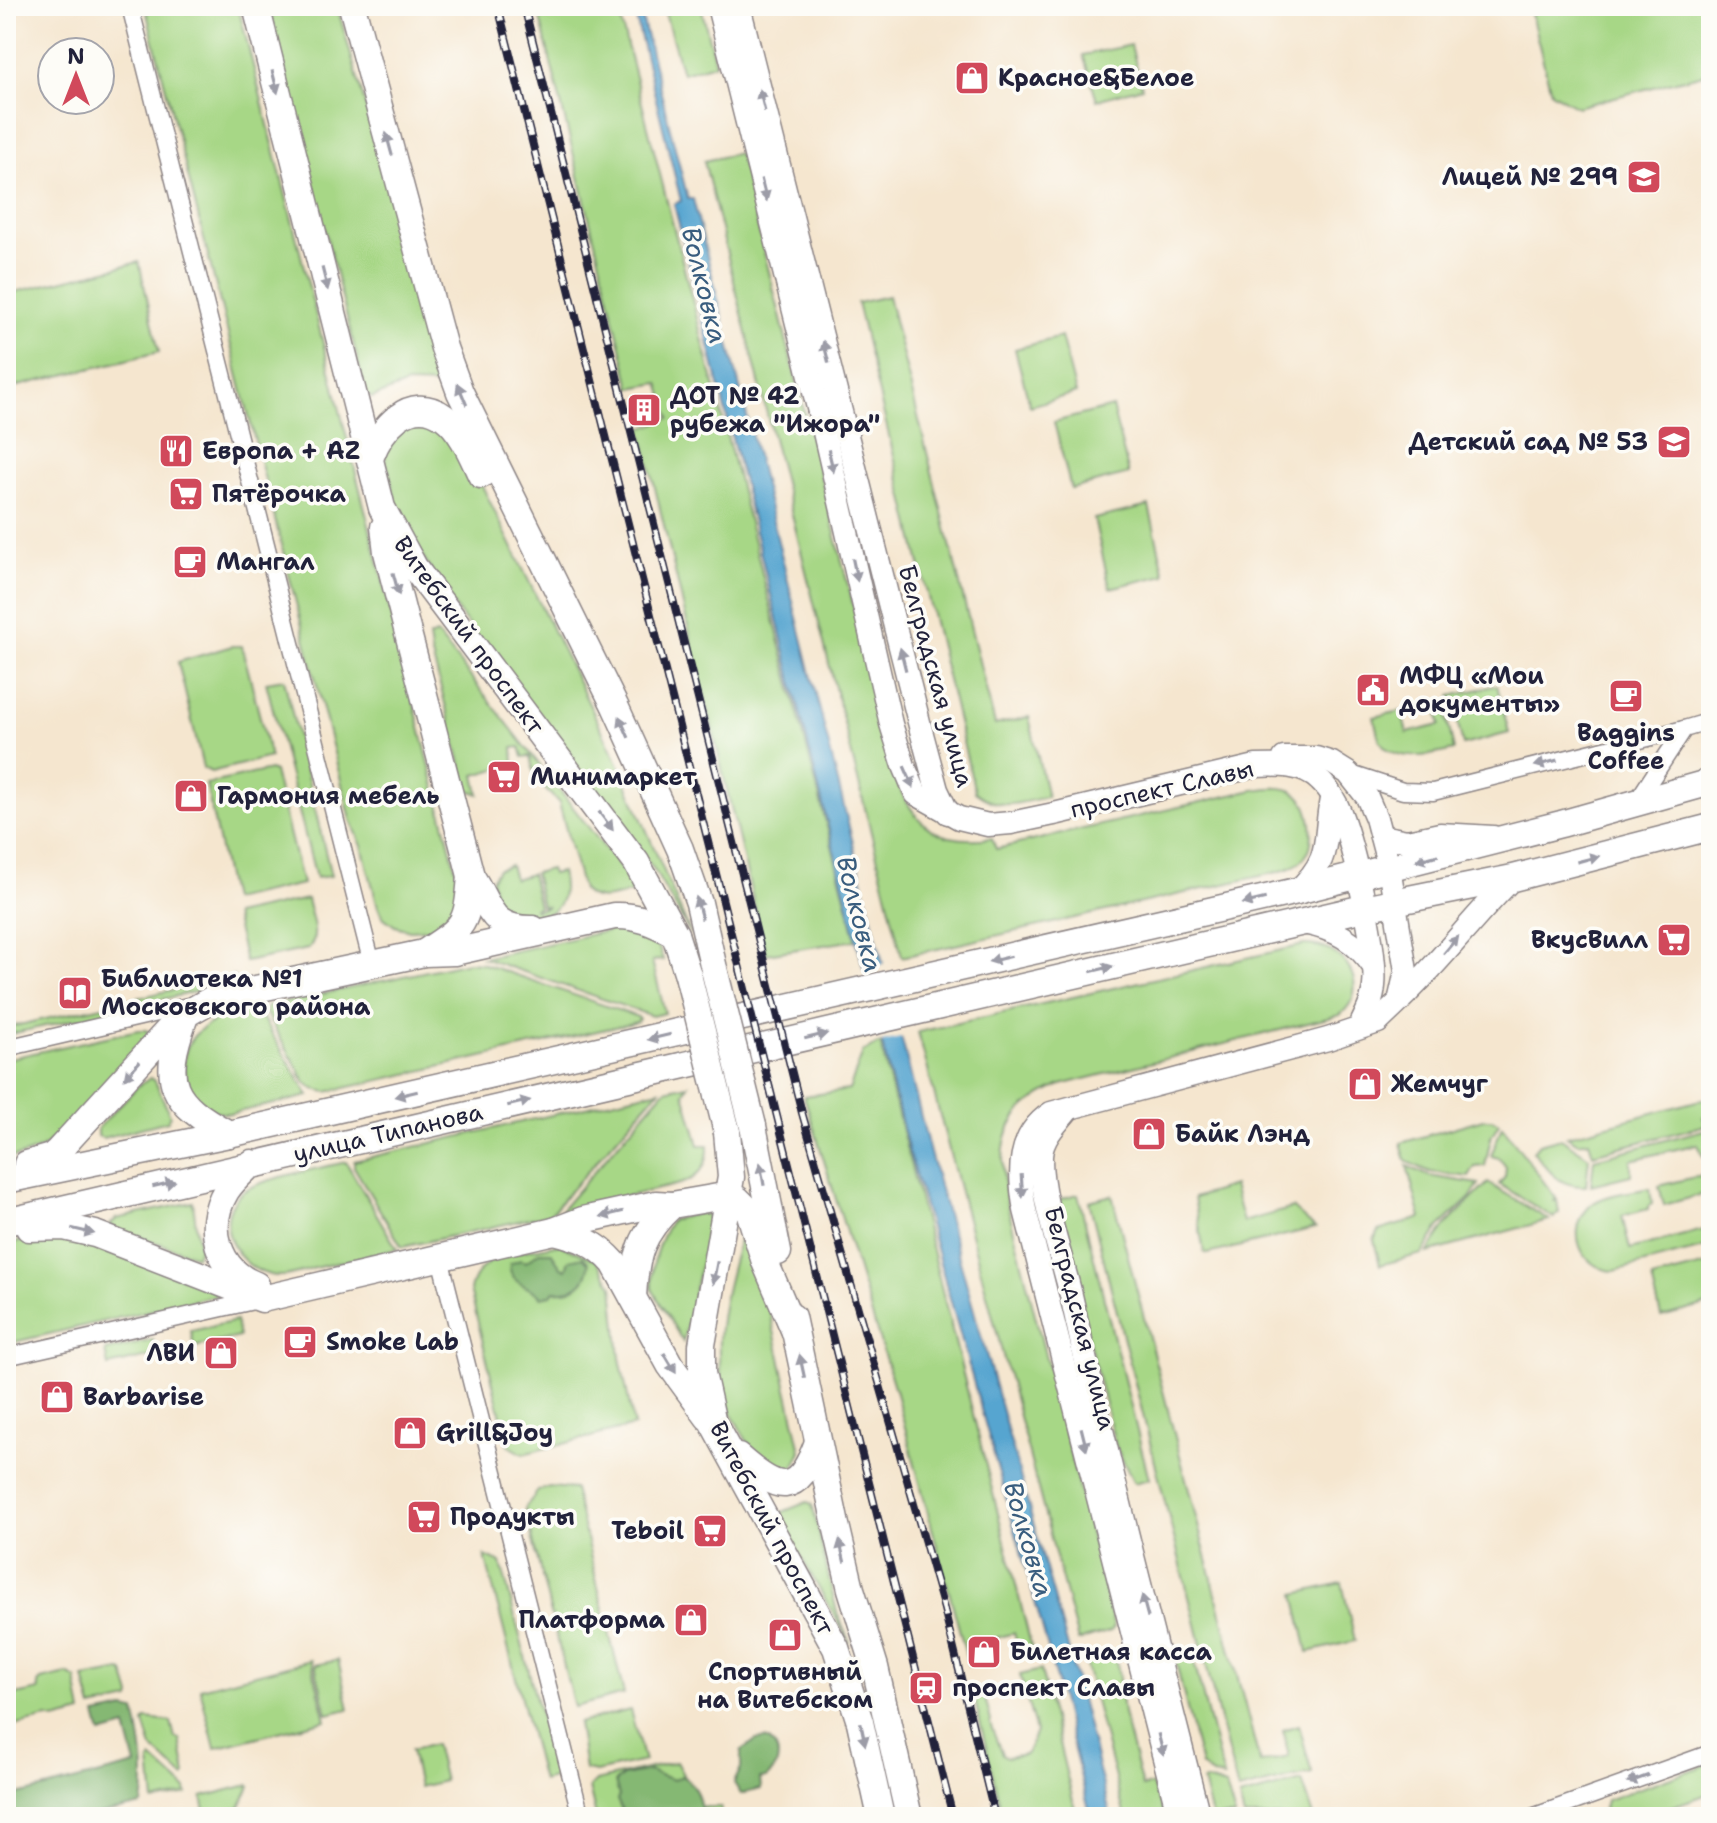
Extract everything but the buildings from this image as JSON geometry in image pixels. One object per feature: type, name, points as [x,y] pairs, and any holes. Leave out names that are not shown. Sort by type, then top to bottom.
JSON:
[{"type":"main road","name":"Витебский проспект","points":[[256,6],[382,508],[414,567],[624,844],[654,892],[675,934],[727,1132],[731,1177],[702,1345],[702,1373],[713,1423],[836,1648],[860,1722],[881,1817]]},
{"type":"main road","name":"Витебский проспект","points":[[352,6],[444,348],[460,392],[615,706],[680,849],[699,903],[753,1126],[845,1564],[875,1667],[909,1817]]},
{"type":"main road","points":[[370,458],[377,438],[398,415],[424,410],[442,415],[456,428],[487,486],[520,514]]},
{"type":"main road","points":[[382,508],[387,552],[471,876],[469,908],[463,922],[453,934],[424,953]]},
{"type":"main road","points":[[1297,891],[1711,782]]},
{"type":"main road","points":[[1303,923],[1513,878],[1711,827]]},
{"type":"main road","points":[[471,876],[484,895],[490,912],[505,926],[554,929]]},
{"type":"main road","name":"улица Типанова","points":[[6,1180],[229,1134],[1297,891]]},
{"type":"main road","points":[[6,1168],[39,1161],[58,1151],[186,1010],[214,998],[424,953],[454,952],[614,916],[632,915],[646,919],[675,934]]},
{"type":"main road","name":"улица Типанова","points":[[6,1222],[1303,923]]},
{"type":"main road","points":[[186,1010],[171,1062],[176,1088],[189,1108],[229,1134]]},
{"type":"main road","points":[[252,1163],[230,1186],[221,1201],[215,1221],[216,1240],[222,1257],[235,1272],[274,1294]]},
{"type":"main road","points":[[6,1233],[48,1226],[95,1234],[274,1294],[554,1231],[583,1220],[645,1206],[728,1197],[742,1203],[749,1211],[765,1262],[795,1332]]},
{"type":"main road","points":[[633,1297],[641,1243],[656,1219],[672,1205]]},
{"type":"main road","points":[[554,1231],[583,1238],[606,1253],[621,1273],[670,1365],[713,1423]]},
{"type":"main road","points":[[726,1447],[760,1476],[777,1485],[801,1476],[811,1462],[818,1442]]},
{"type":"street","points":[[130,6],[372,964]]},
{"type":"street","name":"Белградская улица","points":[[718,6],[824,432],[898,748],[916,794],[948,813]]},
{"type":"street","name":"Белградская улица","points":[[739,6],[922,734],[937,790],[948,813]]},
{"type":"street","points":[[1256,766],[1289,757],[1316,758],[1348,773],[1403,791],[1433,792],[1711,721]]},
{"type":"street","points":[[1637,801],[1684,729]]},
{"type":"street","name":"проспект Славы","points":[[948,813],[978,824],[1004,825],[1256,766],[1284,765],[1312,774],[1335,803]]},
{"type":"street","points":[[1348,773],[1367,797],[1389,867],[1406,971],[1399,1002]]},
{"type":"street","points":[[1335,803],[1347,796],[1359,794],[1367,797]]},
{"type":"street","points":[[1335,803],[1357,875],[1375,968],[1373,996],[1360,1026]]},
{"type":"street","points":[[1297,891],[1310,879],[1325,853],[1335,803]]},
{"type":"street","points":[[1381,836],[1407,841],[1440,834],[1507,838]]},
{"type":"street","points":[[1071,1105],[1328,1039],[1378,1022],[1422,980],[1480,910],[1513,878]]},
{"type":"street","points":[[1303,923],[1340,933],[1354,943],[1375,968]]},
{"type":"street","points":[[6,1048],[186,1010]]},
{"type":"street","name":"Белградская улица","points":[[1071,1105],[1037,1122],[1028,1135],[1022,1155],[1022,1196],[1179,1817]]},
{"type":"street","name":"Белградская улица","points":[[1071,1105],[1047,1136],[1041,1151],[1043,1182],[1102,1439],[1199,1817]]},
{"type":"street","points":[[440,1258],[581,1817]]},
{"type":"street","points":[[6,1357],[274,1294]]},
{"type":"street","points":[[1532,1817],[1711,1753]]},
{"type":"green space","points":[[145,6],[238,6],[463,898],[448,922],[428,929],[410,930],[395,926],[383,917],[351,820]]},
{"type":"green space","points":[[269,6],[337,6],[390,192],[439,385],[407,384],[372,398],[366,394]]},
{"type":"green space","points":[[537,6],[617,6],[856,940],[766,954],[641,429],[670,418],[659,383],[631,388]]},
{"type":"green space","points":[[663,6],[701,6],[715,64],[682,73]]},
{"type":"green space","points":[[1529,6],[1711,6],[1711,72],[1577,107],[1551,92]]},
{"type":"green space","points":[[1131,45],[1142,87],[1097,100],[1083,55]]},
{"type":"green space","points":[[739,153],[899,787],[916,815],[935,832],[947,836],[960,839],[992,838],[996,849],[1253,790],[1281,788],[1296,793],[1309,815],[1311,842],[1299,863],[1278,872],[902,957],[704,161]]},
{"type":"green space","points":[[139,262],[159,352],[6,389],[6,294]]},
{"type":"green space","points":[[888,296],[995,725],[1029,717],[1047,797],[1001,804],[975,792],[857,303]]},
{"type":"green space","points":[[1061,337],[1076,393],[1030,406],[1015,349]]},
{"type":"green space","points":[[1112,407],[1129,474],[1071,489],[1054,422]]},
{"type":"green space","points":[[417,420],[437,425],[468,457],[618,763],[691,935],[653,868],[444,593],[400,518],[384,453],[392,434]]},
{"type":"green space","points":[[1149,506],[1165,575],[1110,588],[1094,519]]},
{"type":"green space","points":[[437,634],[633,884],[633,892],[599,899],[582,890],[559,803],[536,780],[530,756],[523,757],[520,747],[513,748],[514,764],[475,775],[479,794],[468,790],[431,651],[429,637]]},
{"type":"green space","points":[[232,646],[242,646],[270,757],[211,772],[203,768],[178,662]]},
{"type":"green space","points":[[284,679],[331,876],[316,878],[266,682]]},
{"type":"green space","points":[[1497,685],[1509,733],[1463,745],[1451,696]]},
{"type":"green space","points":[[1443,700],[1454,750],[1405,756],[1387,749],[1381,742],[1374,717],[1401,711],[1407,733],[1440,725],[1436,702]]},
{"type":"green space","points":[[270,770],[274,772],[302,884],[231,900],[206,784]]},
{"type":"green space","points":[[510,865],[514,879],[531,874],[539,906],[535,910],[548,907],[542,906],[534,873],[550,869],[552,874],[561,872],[562,898],[558,906],[543,915],[507,914],[495,897],[491,880],[498,869]]},
{"type":"green space","points":[[307,899],[314,932],[308,949],[245,962],[234,915]]},
{"type":"green space","points":[[630,926],[652,937],[660,952],[663,960],[652,961],[665,1013],[652,1016],[483,958]]},
{"type":"green space","points":[[1304,945],[1331,951],[1349,969],[1354,980],[1354,992],[1350,1004],[1340,1015],[1061,1085],[1027,1106],[1009,1130],[1003,1160],[1006,1200],[1114,1627],[1111,1631],[1078,1641],[918,1032]]},
{"type":"green space","points":[[468,962],[481,963],[639,1019],[637,1022],[327,1092],[306,1083],[265,1012],[268,1006]]},
{"type":"green space","points":[[233,976],[238,982],[6,1035],[6,1028]]},
{"type":"green space","points":[[257,1009],[309,1096],[233,1113],[207,1107],[197,1098],[185,1074],[187,1048],[194,1036],[215,1020]]},
{"type":"green space","points":[[146,1030],[151,1035],[75,1119],[42,1147],[6,1159],[6,1059]]},
{"type":"green space","points":[[880,1043],[1033,1653],[1020,1656],[1014,1633],[975,1644],[978,1661],[969,1666],[895,1390],[804,1096],[849,1090],[863,1052]]},
{"type":"green space","points":[[151,1078],[170,1115],[168,1121],[103,1138],[98,1136],[98,1128],[139,1085]]},
{"type":"green space","points":[[688,1085],[684,1093],[699,1145],[708,1145],[705,1165],[697,1175],[680,1184],[559,1212],[665,1090]]},
{"type":"green space","points":[[659,1090],[550,1214],[402,1247],[354,1167],[354,1161]]},
{"type":"green space","points":[[1711,1097],[1711,1114],[1703,1117],[1706,1125],[1593,1154],[1589,1141],[1578,1143],[1567,1136]]},
{"type":"green space","points":[[1483,1119],[1499,1123],[1491,1137],[1485,1166],[1475,1167],[1469,1177],[1430,1172],[1406,1161],[1401,1143]]},
{"type":"green space","points":[[1502,1126],[1556,1198],[1554,1201],[1557,1200],[1559,1213],[1554,1218],[1499,1184],[1505,1177],[1506,1167],[1499,1158],[1491,1156]]},
{"type":"green space","points":[[1711,1128],[1711,1154],[1703,1156],[1698,1144],[1631,1160],[1631,1175],[1591,1185],[1594,1159]]},
{"type":"green space","points":[[1561,1138],[1589,1157],[1586,1186],[1561,1181],[1533,1151],[1539,1144]]},
{"type":"green space","points":[[346,1162],[397,1249],[283,1276],[255,1269],[243,1259],[234,1248],[228,1221],[231,1207],[240,1194],[274,1179]]},
{"type":"green space","points":[[1407,1166],[1429,1176],[1479,1184],[1470,1198],[1439,1227],[1422,1254],[1380,1265],[1374,1240],[1378,1231],[1421,1218]]},
{"type":"green space","points":[[1707,1174],[1711,1192],[1664,1205],[1659,1186]]},
{"type":"green space","points":[[1488,1183],[1549,1220],[1427,1253],[1446,1225]]},
{"type":"green space","points":[[1233,1186],[1243,1222],[1293,1208],[1315,1228],[1208,1254],[1204,1252],[1194,1198]]},
{"type":"green space","points":[[1650,1188],[1652,1204],[1648,1209],[1622,1216],[1630,1249],[1711,1228],[1711,1246],[1614,1271],[1593,1264],[1580,1247],[1578,1237],[1582,1216],[1590,1206],[1602,1199]]},
{"type":"green space","points":[[1078,1194],[1149,1479],[1134,1483],[1116,1447],[1053,1201]]},
{"type":"green space","points":[[1112,1195],[1260,1763],[1289,1757],[1283,1730],[1299,1725],[1312,1773],[1238,1791],[1089,1201]]},
{"type":"green space","points":[[193,1202],[199,1249],[196,1256],[110,1225],[116,1219]]},
{"type":"green space","points":[[706,1214],[710,1222],[683,1342],[652,1289],[654,1262],[671,1220]]},
{"type":"green space","points":[[750,1224],[801,1451],[789,1477],[763,1462],[754,1452],[728,1402],[721,1377],[720,1327],[724,1302],[743,1225]]},
{"type":"green space","points":[[40,1237],[68,1238],[210,1287],[217,1295],[6,1344],[6,1244]]},
{"type":"green space","points":[[559,1244],[597,1260],[613,1286],[620,1358],[634,1426],[523,1454],[508,1445],[470,1290],[475,1277],[493,1260]]},
{"type":"green space","points":[[539,1252],[551,1252],[561,1267],[566,1269],[569,1260],[583,1257],[589,1263],[583,1282],[573,1289],[554,1291],[541,1297],[516,1280],[510,1271],[510,1264],[520,1260],[526,1262]]},
{"type":"green space","points":[[1711,1264],[1711,1304],[1661,1317],[1652,1279]]},
{"type":"green space","points":[[236,1321],[239,1337],[194,1347],[191,1331]]},
{"type":"green space","points":[[153,1340],[157,1355],[108,1366],[105,1351]]},
{"type":"green space","points":[[549,1487],[574,1489],[624,1694],[574,1707],[525,1508],[538,1491]]},
{"type":"green space","points":[[807,1502],[812,1504],[837,1613],[850,1643],[779,1518],[780,1513]]},
{"type":"green space","points":[[485,1556],[501,1563],[556,1777],[542,1781]]},
{"type":"green space","points":[[1342,1583],[1355,1641],[1308,1652],[1295,1594]]},
{"type":"green space","points":[[1116,1653],[1123,1713],[1142,1787],[1152,1785],[1165,1817],[1125,1817],[1085,1662]]},
{"type":"green space","points":[[1192,1654],[1224,1778],[1212,1775],[1201,1766],[1175,1659]]},
{"type":"green space","points":[[311,1660],[326,1720],[215,1748],[200,1688]]},
{"type":"green space","points":[[338,1660],[349,1709],[327,1714],[315,1665]]},
{"type":"green space","points":[[1041,1670],[1077,1817],[1003,1817],[973,1693],[983,1690],[990,1724],[1002,1754],[1007,1757],[1026,1754],[1036,1732],[1020,1675]]},
{"type":"green space","points":[[124,1672],[130,1700],[92,1708],[84,1678]]},
{"type":"green space","points":[[67,1674],[76,1679],[82,1713],[6,1728],[6,1697],[39,1690],[41,1680]]},
{"type":"green space","points":[[125,1709],[135,1711],[140,1734],[144,1769],[142,1805],[87,1817],[6,1817],[6,1798],[136,1765],[126,1727],[101,1734],[96,1715]]},
{"type":"green space","points":[[630,1710],[644,1761],[596,1772],[585,1770],[578,1723]]},
{"type":"green space","points":[[146,1719],[171,1722],[175,1738],[180,1739],[184,1777],[152,1748],[144,1723]]},
{"type":"green space","points":[[765,1739],[777,1752],[775,1768],[766,1778],[760,1779],[761,1789],[741,1794],[734,1783],[741,1768],[741,1751],[756,1740]]},
{"type":"green space","points":[[435,1744],[444,1781],[419,1787],[411,1750]]},
{"type":"green space","points":[[152,1758],[186,1789],[187,1794],[154,1802]]},
{"type":"green space","points":[[676,1762],[701,1807],[721,1807],[721,1817],[596,1817],[589,1787],[596,1781]]},
{"type":"green space","points":[[1711,1763],[1711,1793],[1641,1817],[1607,1817],[1604,1808],[1606,1800]]},
{"type":"green space","points":[[649,1771],[673,1780],[682,1776],[687,1780],[698,1796],[702,1812],[699,1817],[632,1817],[623,1813],[617,1800],[619,1796],[615,1782],[623,1776]]},
{"type":"green space","points":[[1302,1781],[1314,1817],[1244,1817],[1239,1798]]},
{"type":"green space","points":[[1203,1782],[1226,1786],[1235,1817],[1212,1817]]},
{"type":"green space","points":[[248,1785],[240,1808],[206,1815],[202,1797]]},
{"type":"water","name":"Волковка","points":[[633,6],[639,6],[688,199],[693,199],[930,1153],[1067,1644],[1111,1817],[1091,1817],[1048,1648],[909,1152],[674,204],[681,201]]},
{"type":"pier","points":[[887,963],[905,1037],[878,1043],[860,970]]},
{"type":"railway","points":[[498,6],[953,1817]]},
{"type":"railway","points":[[524,6],[802,1113],[944,1609],[995,1817]]},
{"type":"place","name":"Красное&Белое","points":[[972,78]]},
{"type":"place","name":"Лицей № 299","points":[[1644,177]]},
{"type":"place","name":"ДОТ № 42 рубежа \"Ижора\"","points":[[644,410]]},
{"type":"place","name":"Детский сад № 53","points":[[1674,442]]},
{"type":"place","name":"Европа + AZ","points":[[176,451]]},
{"type":"place","name":"Пятёрочка","points":[[186,494]]},
{"type":"place","name":"Мангал","points":[[190,562]]},
{"type":"place","name":"МФЦ «Мои документы»","points":[[1373,690]]},
{"type":"place","name":"Baggins Coffee","points":[[1626,696]]},
{"type":"place","name":"Минимаркет","points":[[504,777]]},
{"type":"place","name":"Гармония мебель","points":[[191,796]]},
{"type":"place","name":"ВкусВилл","points":[[1674,940]]},
{"type":"place","name":"Библиотека №1 Московского района","points":[[75,993]]},
{"type":"place","name":"Жемчуг","points":[[1365,1084]]},
{"type":"place","name":"Байк Лэнд","points":[[1149,1134]]},
{"type":"place","name":"Smoke Lab","points":[[300,1342]]},
{"type":"place","name":"ЛВИ","points":[[221,1353]]},
{"type":"place","name":"Barbarise","points":[[57,1397]]},
{"type":"place","name":"Grill&Joy","points":[[410,1433]]},
{"type":"place","name":"Продукты","points":[[424,1517]]},
{"type":"place","name":"Teboil","points":[[710,1531]]},
{"type":"place","name":"Платформа","points":[[691,1620]]},
{"type":"place","name":"Спортивный на Витебском","points":[[785,1635]]},
{"type":"place","name":"Билетная касса","points":[[984,1652]]},
{"type":"place","name":"проспект Славы","points":[[926,1688]]}]
